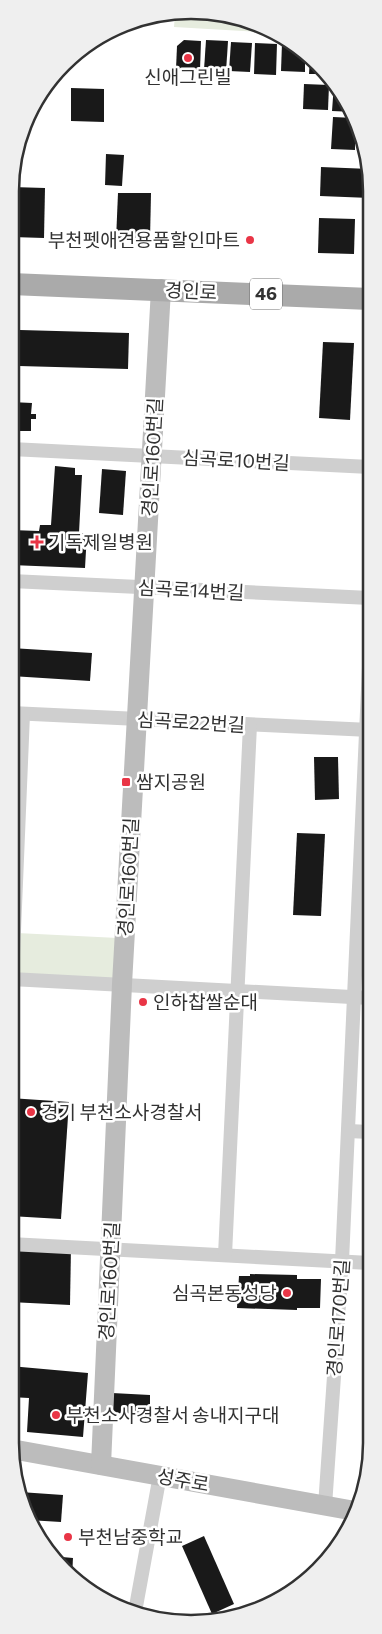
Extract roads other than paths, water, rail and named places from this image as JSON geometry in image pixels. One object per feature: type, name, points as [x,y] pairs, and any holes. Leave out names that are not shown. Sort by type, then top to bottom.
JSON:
[{"type":"main road","name":"경인로","points":[[19,284],[363,299]]},
{"type":"street","name":"경인로160번길","points":[[101,1464],[122,984],[161,289]]},
{"type":"street","name":"심곡로10번길","points":[[19,449],[363,467]]},
{"type":"street","name":"심곡로14번길","points":[[19,581],[363,598]]},
{"type":"street","name":"심곡로22번길","points":[[19,714],[363,730]]},
{"type":"street","points":[[225,1255],[250,725]]},
{"type":"street","name":"경인로170번길","points":[[325,1506],[342,1261],[363,826]]},
{"type":"street","points":[[19,979],[363,998]]},
{"type":"street","points":[[348,1131],[363,1132]]},
{"type":"street","points":[[19,1245],[363,1262]]},
{"type":"street","name":"성주로","points":[[19,1450],[349,1510]]},
{"type":"street","points":[[136,1606],[160,1475]]},
{"type":"place","name":"신애그린빌","points":[[188,58]]},
{"type":"place","name":"부천펫애견용품할인마트","points":[[250,240]]},
{"type":"place","name":"기독제일병원","points":[[37,542]]},
{"type":"place","name":"쌈지공원","points":[[126,782]]},
{"type":"place","name":"인하찹쌀순대","points":[[143,1002]]},
{"type":"place","name":"경기 부천소사경찰서","points":[[31,1112]]},
{"type":"place","name":"심곡본동성당","points":[[287,1293]]},
{"type":"place","name":"부천소사경찰서 송내지구대","points":[[56,1415]]},
{"type":"place","name":"부천남중학교","points":[[68,1537]]}]
